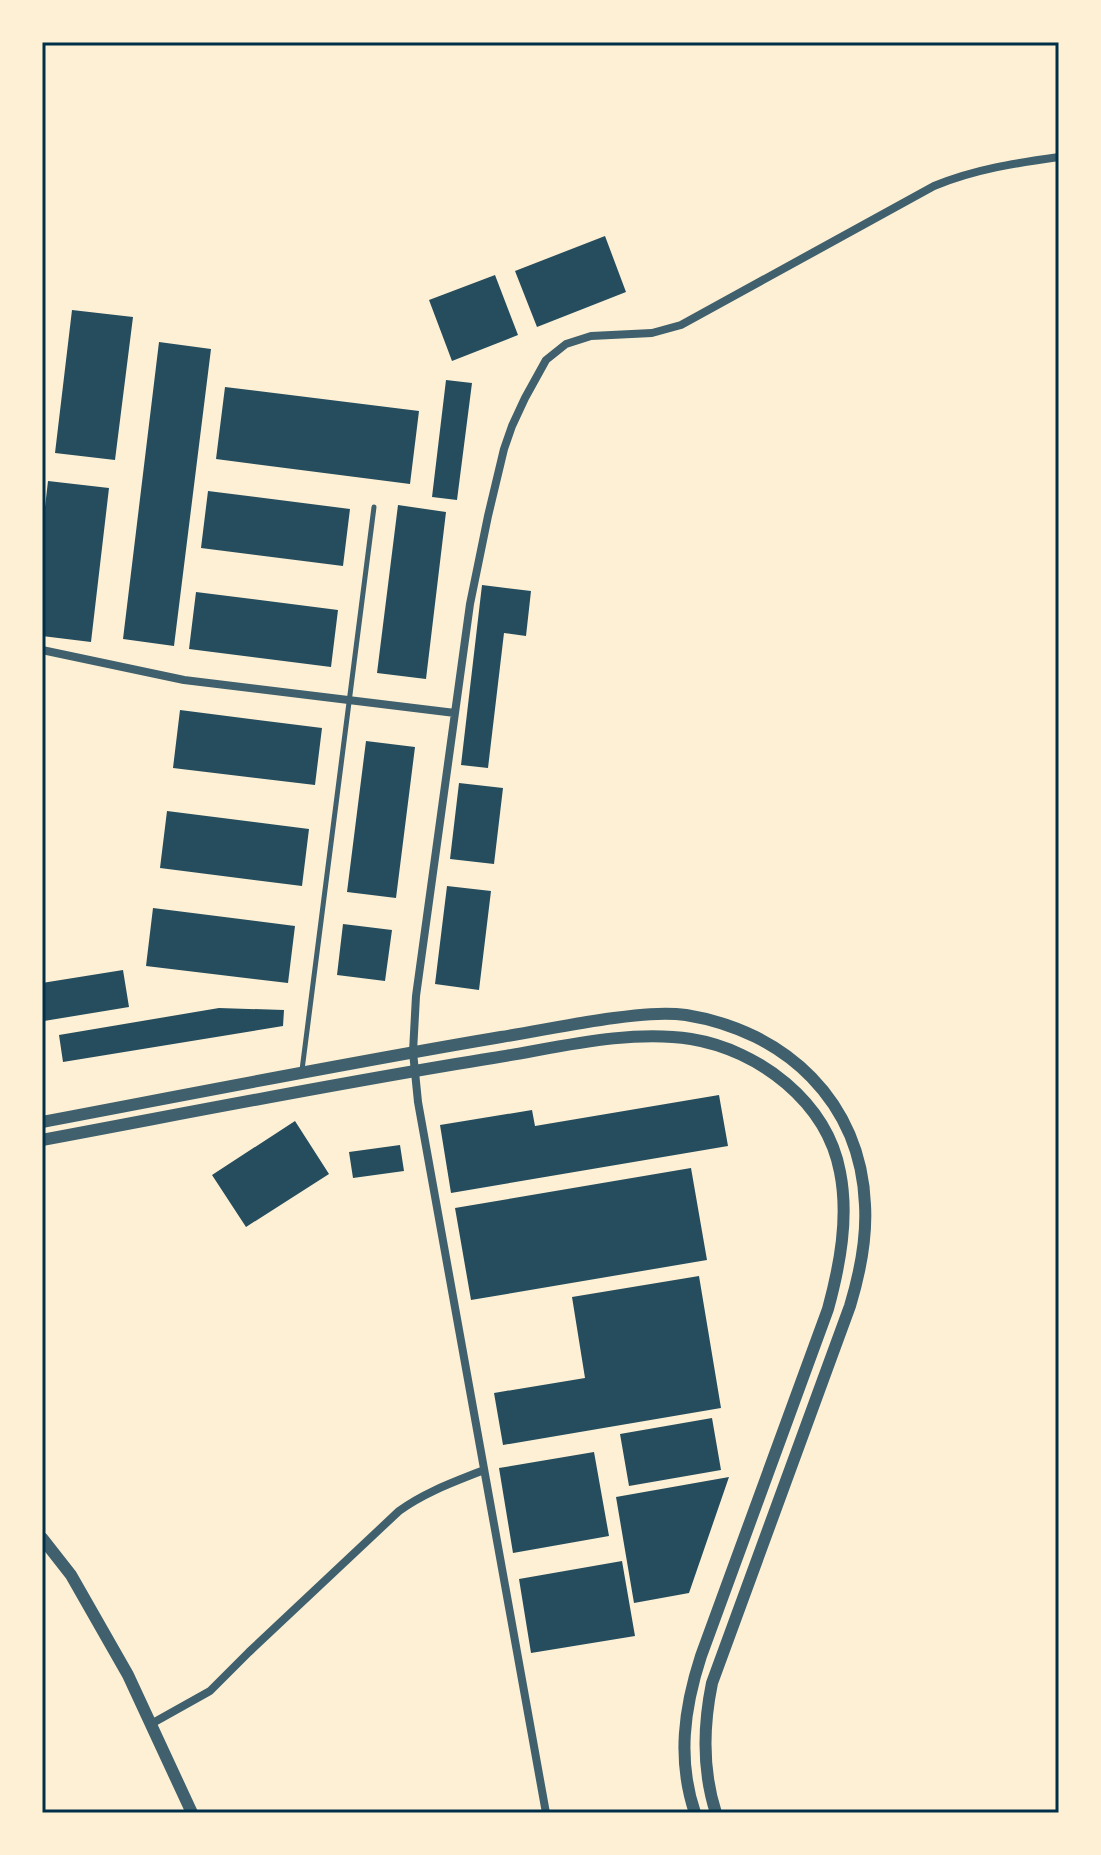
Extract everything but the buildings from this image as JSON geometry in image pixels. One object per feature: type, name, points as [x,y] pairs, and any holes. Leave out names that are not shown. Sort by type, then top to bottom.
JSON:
[{"type":"street","points":[[546,1813],[418,1102],[413,1052],[416,996],[470,604],[504,449],[525,398],[546,360],[566,344],[591,336],[673,329],[934,186],[984,169],[1059,157]]},
{"type":"street","points":[[42,650],[184,680],[455,713]]},
{"type":"street","points":[[42,1122],[413,1052],[649,1014],[685,1015],[752,1035],[788,1055],[805,1070],[833,1102],[852,1137],[865,1196],[865,1236],[850,1306],[712,1683],[705,1753],[716,1813]]},
{"type":"street","points":[[42,1140],[414,1071],[602,1040],[646,1037],[692,1039],[734,1052],[774,1073],[807,1104],[835,1153],[841,1173],[841,1250],[828,1309],[690,1691],[683,1750],[687,1785],[695,1813]]},
{"type":"street","points":[[151,1724],[210,1691],[399,1511],[436,1489],[484,1470]]},
{"type":"street","points":[[42,1538],[71,1575],[128,1675],[192,1813]]},
{"type":"lane","points":[[301,1073],[374,507]]}]
